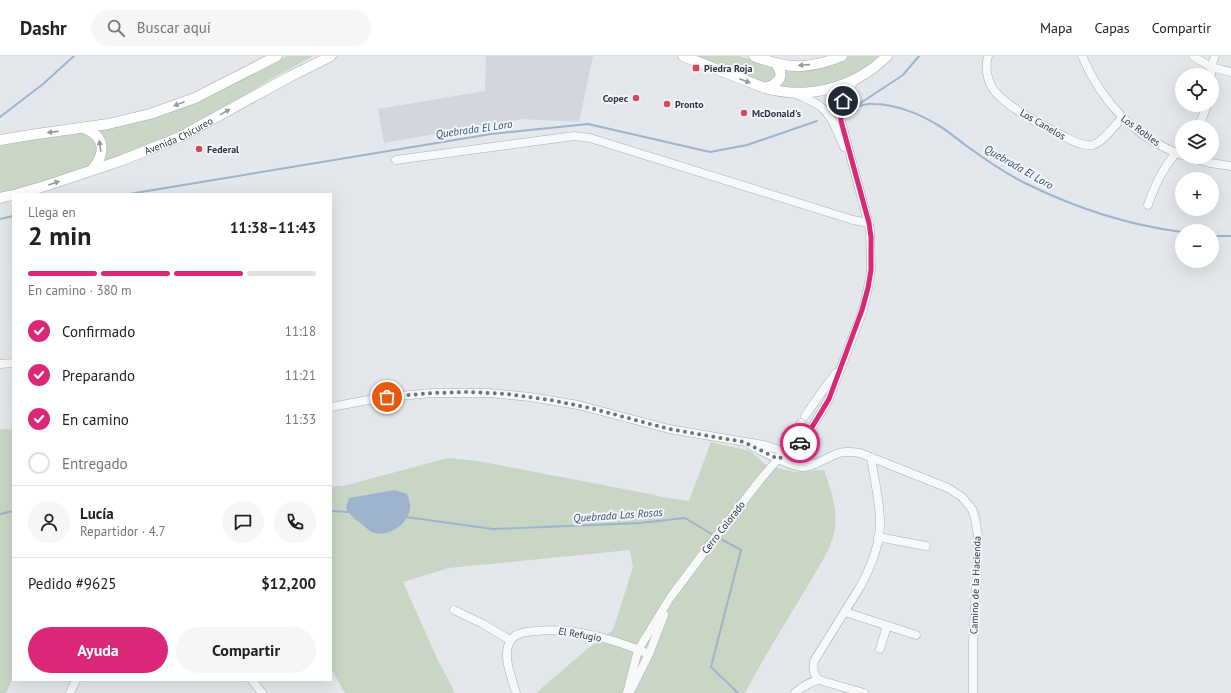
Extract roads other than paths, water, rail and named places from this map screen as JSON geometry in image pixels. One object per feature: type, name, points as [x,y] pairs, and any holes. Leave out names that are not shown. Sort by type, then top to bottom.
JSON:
[{"type":"main road","points":[[0,140],[84,128],[135,118],[195,98],[277,56]]},
{"type":"main road","name":"Avenida Chicureo","points":[[20,193],[120,161],[180,137],[301,70],[331,56]]},
{"type":"main road","points":[[683,56],[765,88],[779,92],[796,94],[821,91],[856,78],[878,64],[887,56]]},
{"type":"main road","points":[[754,56],[776,64],[787,66],[805,66],[824,63],[842,56]]},
{"type":"main road","points":[[765,88],[775,84],[780,79],[780,71],[776,64]]},
{"type":"main road","points":[[84,128],[97,136],[102,146],[100,157],[92,170]]},
{"type":"main road","points":[[0,198],[12,195]]},
{"type":"street","name":"Los Canelos","points":[[988,56],[986,64],[988,77],[993,89],[999,95],[1015,108],[1076,143],[1086,145],[1095,144],[1101,140],[1122,118]]},
{"type":"street","name":"Los Robles","points":[[1082,56],[1099,89],[1122,118],[1154,142],[1175,150]]},
{"type":"street","points":[[1192,56],[1207,68]]},
{"type":"street","points":[[1212,68],[1215,56]]},
{"type":"street","points":[[1219,71],[1231,72]]},
{"type":"street","name":"Cerro Colorado","points":[[785,452],[800,444],[829,399],[862,310],[868,288],[871,270],[871,237],[869,223],[852,164],[840,113],[843,101],[856,78]]},
{"type":"street","name":"Cerro Colorado","points":[[796,94],[817,104],[827,114],[852,164]]},
{"type":"street","points":[[0,136],[14,137]]},
{"type":"street","points":[[396,160],[574,136],[590,138],[853,220],[869,223]]},
{"type":"street","points":[[1148,205],[1160,176],[1175,158]]},
{"type":"street","points":[[1217,164],[1231,166]]},
{"type":"street","points":[[0,364],[12,363]]},
{"type":"street","name":"Cerro Colorado","points":[[628,693],[638,650],[670,598],[708,546],[760,480],[785,452],[805,416],[841,368]]},
{"type":"street","name":"Camino de la Hacienda","points":[[332,407],[412,394],[470,392],[508,394],[578,405],[663,427],[764,445],[785,452],[803,462],[815,464]]},
{"type":"street","points":[[805,416],[820,414]]},
{"type":"street","name":"Camino de la Hacienda","points":[[744,442],[778,459],[800,467],[815,464],[838,453],[860,453],[948,488],[962,497],[972,509],[978,536],[973,643],[973,693]]},
{"type":"street","points":[[864,693],[819,680],[814,675],[814,661],[866,576],[874,555],[880,520],[871,457]]},
{"type":"street","points":[[878,537],[926,546]]},
{"type":"street","name":"Cerro Colorado","points":[[628,693],[649,654],[670,598]]},
{"type":"street","points":[[454,610],[483,624],[510,640],[506,658],[516,693]]},
{"type":"street","points":[[845,612],[916,635]]},
{"type":"street","points":[[880,649],[887,626]]},
{"type":"street","name":"El Refugio","points":[[510,640],[515,635],[522,633],[550,629],[563,630],[593,635],[649,654]]},
{"type":"street","points":[[795,693],[803,686],[819,680]]},
{"type":"street","points":[[70,693],[76,681]]},
{"type":"street","points":[[253,681],[262,693]]},
{"type":"water","points":[[395,490],[407,494],[410,502],[409,514],[402,524],[387,533],[381,534],[369,530],[353,518],[346,507],[349,498]]},
{"type":"waterway","points":[[0,117],[43,84],[74,56]]},
{"type":"waterway","points":[[856,106],[903,75],[919,56]]},
{"type":"waterway","name":"Quebrada El Loro","points":[[855,107],[868,104],[881,104],[897,107],[914,113],[940,126],[982,157],[1004,171],[1045,193],[1083,208],[1122,220],[1175,231]]},
{"type":"waterway","name":"Quebrada El Loro","points":[[135,193],[491,134],[588,124],[710,152],[747,145],[817,121]]},
{"type":"waterway","name":"Quebrada El Loro","points":[[0,219],[12,216]]},
{"type":"waterway","name":"Quebrada El Loro","points":[[1219,236],[1231,236]]},
{"type":"waterway","name":"Quebrada Las Rosas","points":[[0,514],[12,511]]},
{"type":"waterway","name":"Quebrada Las Rosas","points":[[332,511],[349,512]]},
{"type":"waterway","name":"Quebrada Las Rosas","points":[[406,517],[493,529],[640,523],[685,518],[715,536]]},
{"type":"waterway","name":"Quebrada Las Rosas","points":[[719,538],[741,550],[711,667],[738,693]]},
{"type":"place","name":"Piedra Roja","points":[[696,68]]},
{"type":"place","name":"Copec","points":[[636,98]]},
{"type":"place","name":"Pronto","points":[[667,104]]},
{"type":"place","name":"McDonald's","points":[[744,113]]},
{"type":"place","name":"Federal","points":[[199,149]]}]
